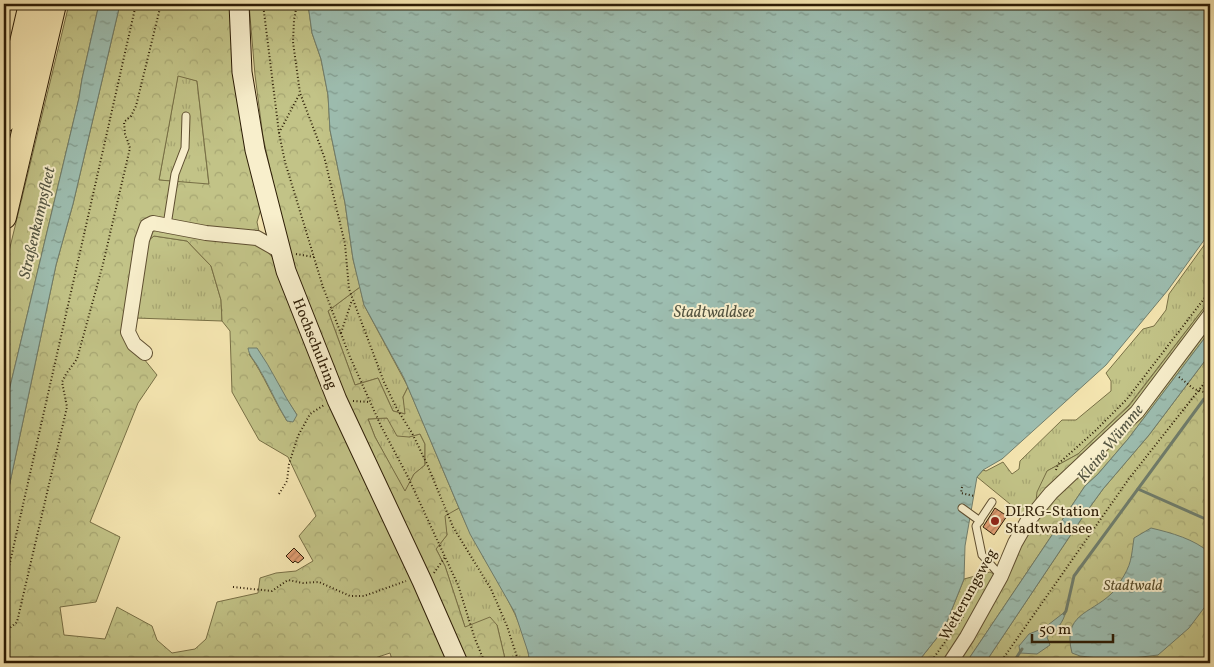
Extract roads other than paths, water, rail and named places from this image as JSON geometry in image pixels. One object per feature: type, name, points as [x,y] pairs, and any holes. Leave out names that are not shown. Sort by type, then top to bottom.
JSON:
[{"type":"highway","points":[[4,120],[31,4]]},
{"type":"highway","points":[[4,217],[54,4]]},
{"type":"street","name":"Hochschulring","points":[[239,4],[242,72],[255,150],[280,251],[305,322],[337,400],[422,581],[458,663]]},
{"type":"street","points":[[257,238],[272,217]]},
{"type":"street","points":[[145,353],[134,344],[128,332],[142,240],[147,226],[153,223],[206,233],[257,238],[280,251]]},
{"type":"street","name":"Wetterungsweg","points":[[950,663],[967,637],[1001,576],[1015,543],[1027,522],[1051,493],[1137,412],[1210,315]]},
{"type":"lane","points":[[167,226],[175,174],[185,148],[186,116]]},
{"type":"lane","points":[[992,502],[976,526],[982,555],[1001,576]]},
{"type":"lane","points":[[962,508],[980,521]]},
{"type":"water","points":[[99,4],[120,4],[73,204],[56,265],[4,511],[4,412],[79,98]]},
{"type":"water","name":"Stadtwaldsee","points":[[308,4],[1210,4],[1210,232],[1168,290],[1106,365],[1002,459],[983,470],[977,477],[965,546],[964,579],[944,629],[917,663],[530,663],[515,613],[470,534],[404,378],[364,305],[353,259],[345,203],[330,130],[328,95],[321,59],[312,33]]},
{"type":"water","points":[[1210,331],[1210,354],[1149,435],[1103,489],[985,663],[966,663],[1085,486],[1128,439]]},
{"type":"water","points":[[248,348],[257,348],[267,364],[297,415],[293,422],[287,421],[250,355]]},
{"type":"water","points":[[1151,528],[1190,540],[1210,553],[1210,600],[1189,628],[1158,655],[1116,660],[1080,656],[1072,653],[1070,640],[1074,622],[1114,591],[1129,565],[1134,538]]},
{"type":"water","points":[[1066,611],[1059,626],[1047,637],[1050,645],[1037,654],[1020,653],[1019,646],[1029,634],[1044,628]]},
{"type":"waterway","points":[[1064,614],[1074,576],[1204,399]]},
{"type":"waterway","points":[[1138,489],[1210,521]]},
{"type":"waterway","points":[[1013,663],[1022,649]]},
{"type":"place","name":"DLRG-Station Stadtwaldsee","points":[[995,521]]},
{"type":"water label","name":"Straßenkampsfleet","points":[[38,223]]},
{"type":"water label","name":"Kleine Wümme","points":[[1111,444]]},
{"type":"park label","name":"Stadtwald","points":[[1133,586]]}]
